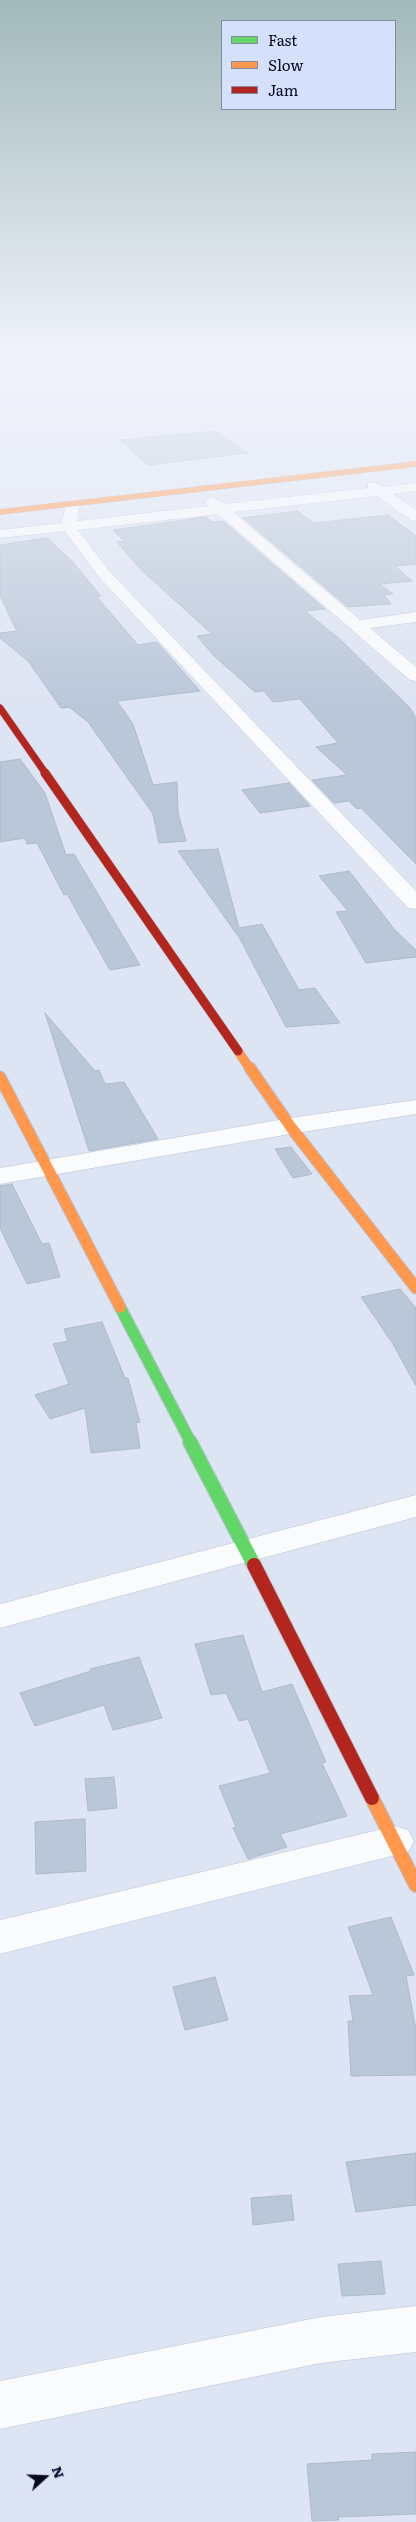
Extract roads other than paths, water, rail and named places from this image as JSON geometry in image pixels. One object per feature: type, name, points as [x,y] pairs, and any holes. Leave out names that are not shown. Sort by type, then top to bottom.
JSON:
[{"type":"street","points":[[0,512],[312,476]]},
{"type":"street","points":[[359,476],[416,517]]},
{"type":"street","points":[[0,534],[416,487]]},
{"type":"street","points":[[197,489],[416,676]]},
{"type":"street","points":[[73,504],[69,527],[104,574],[416,903]]},
{"type":"street","points":[[358,625],[416,617]]},
{"type":"street","points":[[0,708],[290,1126],[416,1288]]},
{"type":"street","points":[[0,1077],[247,1552],[416,1885]]},
{"type":"street","points":[[0,1176],[290,1126],[416,1107]]},
{"type":"street","points":[[0,1616],[416,1506]]},
{"type":"street","points":[[0,1937],[395,1841]]},
{"type":"street","points":[[0,2405],[321,2340],[416,2329]]}]
